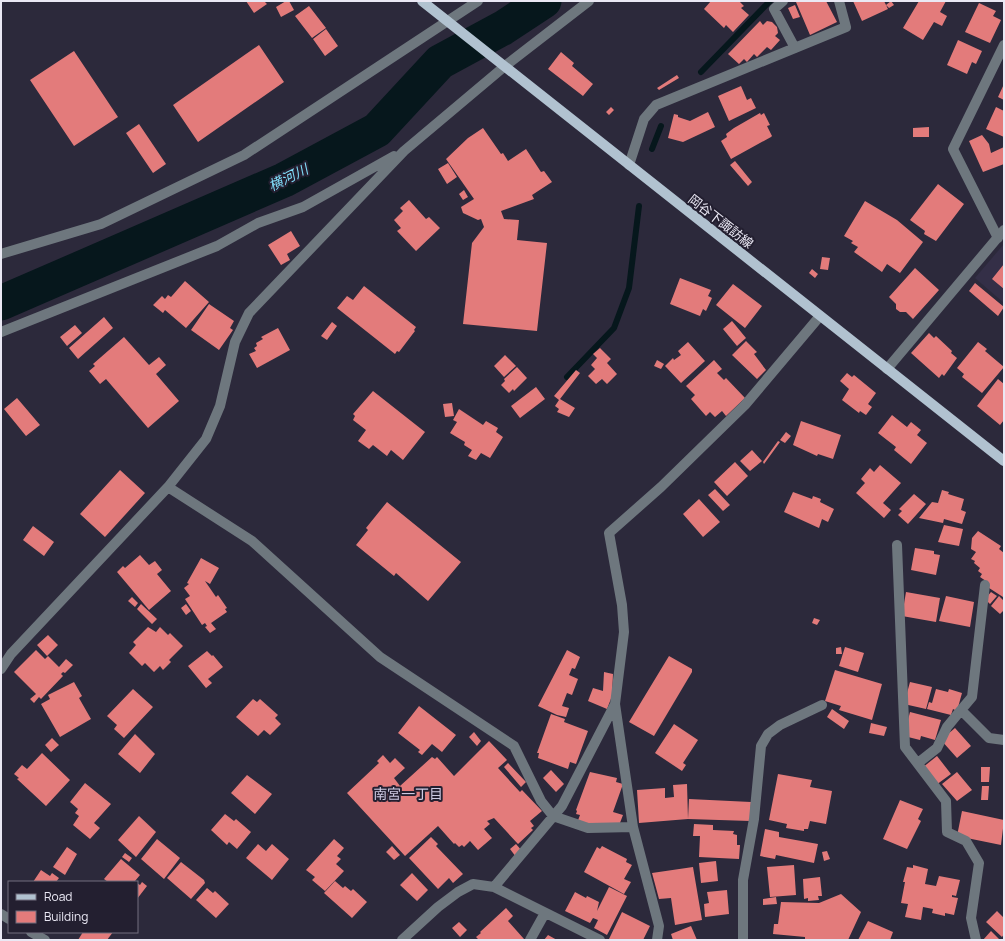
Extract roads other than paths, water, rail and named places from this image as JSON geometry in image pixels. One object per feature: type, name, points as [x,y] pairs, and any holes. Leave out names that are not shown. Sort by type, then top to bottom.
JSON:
[{"type":"main road","name":"岡谷下諏訪線","points":[[422,1],[1004,461]]},
{"type":"street","points":[[1,254],[101,224],[244,155],[449,22],[478,1]]},
{"type":"street","points":[[1,669],[11,654],[168,487],[206,439],[220,406],[235,342],[250,314],[404,151],[505,66],[589,1]]},
{"type":"street","points":[[783,1],[774,10],[795,48]]},
{"type":"street","points":[[628,165],[644,119],[656,105],[846,27],[839,1]]},
{"type":"street","points":[[887,369],[1001,234],[953,149],[1004,45]]},
{"type":"street","points":[[1,332],[218,246],[258,223],[303,207],[404,151]]},
{"type":"street","points":[[657,940],[659,926],[633,827],[615,704],[624,632],[622,605],[609,534],[661,487],[745,405],[820,316]]},
{"type":"street","points":[[168,487],[252,541],[380,657],[514,746],[541,801],[553,816],[588,828],[633,827]]},
{"type":"street","points":[[897,544],[905,747],[946,801],[947,832],[966,841],[979,863],[971,918],[976,940]]},
{"type":"street","points":[[918,763],[937,748],[947,727],[972,697],[985,585]]},
{"type":"street","points":[[494,887],[562,806],[615,704]]},
{"type":"street","points":[[743,940],[743,880],[754,819],[760,746],[768,734],[780,725],[822,705]]},
{"type":"street","points":[[960,710],[988,738],[1004,740]]},
{"type":"street","points":[[402,940],[438,907],[458,892],[473,884],[494,887],[600,940]]},
{"type":"street","points":[[530,940],[545,913]]},
{"type":"street","points":[[33,933],[45,940]]},
{"type":"waterway","name":"横河川","points":[[1,303],[284,180],[377,130],[440,62],[503,28],[544,1]]},
{"type":"waterway","points":[[701,72],[770,1]]},
{"type":"waterway","points":[[652,149],[661,126]]},
{"type":"waterway","points":[[567,377],[614,328],[629,288],[639,206]]},
{"type":"district","name":"南宮一丁目","points":[[408,793]]}]
